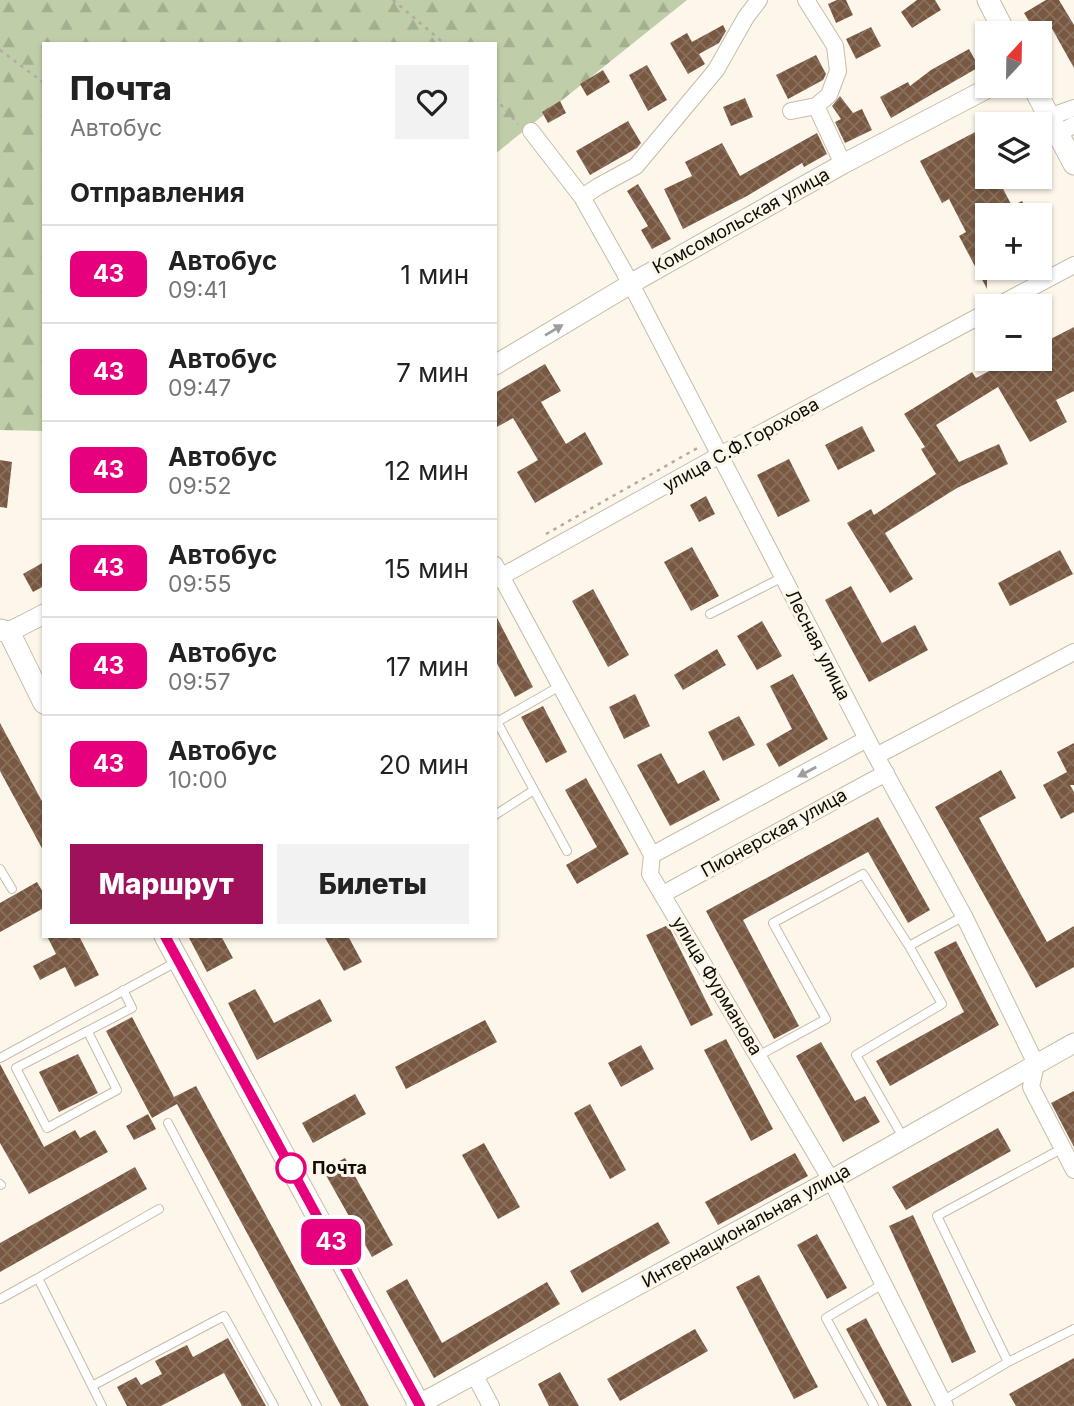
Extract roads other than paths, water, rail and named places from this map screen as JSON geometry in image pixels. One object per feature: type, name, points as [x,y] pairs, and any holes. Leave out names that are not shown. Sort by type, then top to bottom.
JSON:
[{"type":"main road","points":[[988,0],[999,21]]},
{"type":"main road","points":[[1041,98],[1060,125],[1074,164]]},
{"type":"main road","points":[[5,631],[42,699]]},
{"type":"main road","points":[[166,938],[418,1405]]},
{"type":"street","points":[[582,197],[636,166],[716,70],[746,17],[759,0]]},
{"type":"street","points":[[791,111],[816,106],[829,95],[838,71],[835,46],[806,0]]},
{"type":"street","name":"Комсомольская улица","points":[[497,364],[631,284],[844,164],[975,95]]},
{"type":"street","points":[[816,106],[844,164]]},
{"type":"street","points":[[1060,125],[1074,108]]},
{"type":"street","name":"Лесная улица","points":[[531,131],[582,197],[631,284],[867,739],[964,916],[1036,1064],[1031,1087],[1074,1170]]},
{"type":"street","points":[[1020,294],[1074,265]]},
{"type":"street","name":"улица С.Ф.Горохова","points":[[497,574],[975,318]]},
{"type":"street","name":"улица Фурманова","points":[[497,574],[652,855],[650,874],[831,1180],[943,1403]]},
{"type":"street","points":[[5,631],[42,615]]},
{"type":"street","points":[[876,756],[1074,652]]},
{"type":"street","points":[[652,855],[867,739]]},
{"type":"street","name":"Пионерская улица","points":[[663,894],[886,773]]},
{"type":"street","name":"Интернациональная улица","points":[[418,1405],[831,1180],[1074,1043]]},
{"type":"street","points":[[474,1374],[491,1406]]},
{"type":"lane","points":[[710,614],[783,577]]},
{"type":"lane","points":[[497,719],[560,686]]},
{"type":"lane","points":[[497,722],[567,851]]},
{"type":"lane","points":[[497,814],[534,790]]},
{"type":"lane","points":[[0,869],[12,889]]},
{"type":"lane","points":[[758,1056],[826,1019],[773,923],[863,874],[942,1004],[856,1055],[904,1139]]},
{"type":"lane","points":[[909,946],[964,916]]},
{"type":"lane","points":[[0,1058],[178,961]]},
{"type":"lane","points":[[88,1031],[117,1090],[47,1128],[16,1068],[132,1008],[123,990]]},
{"type":"lane","points":[[168,1123],[317,1406]]},
{"type":"lane","points":[[1008,1362],[937,1216],[1063,1148]]},
{"type":"lane","points":[[0,1299],[159,1209]]},
{"type":"lane","points":[[38,1278],[102,1406]]},
{"type":"lane","points":[[874,1406],[826,1318],[883,1284]]},
{"type":"lane","points":[[92,1386],[223,1316],[274,1406]]},
{"type":"lane","points":[[943,1403],[1008,1362],[1074,1329]]},
{"type":"place","name":"Почта","points":[[291,1168]]}]
